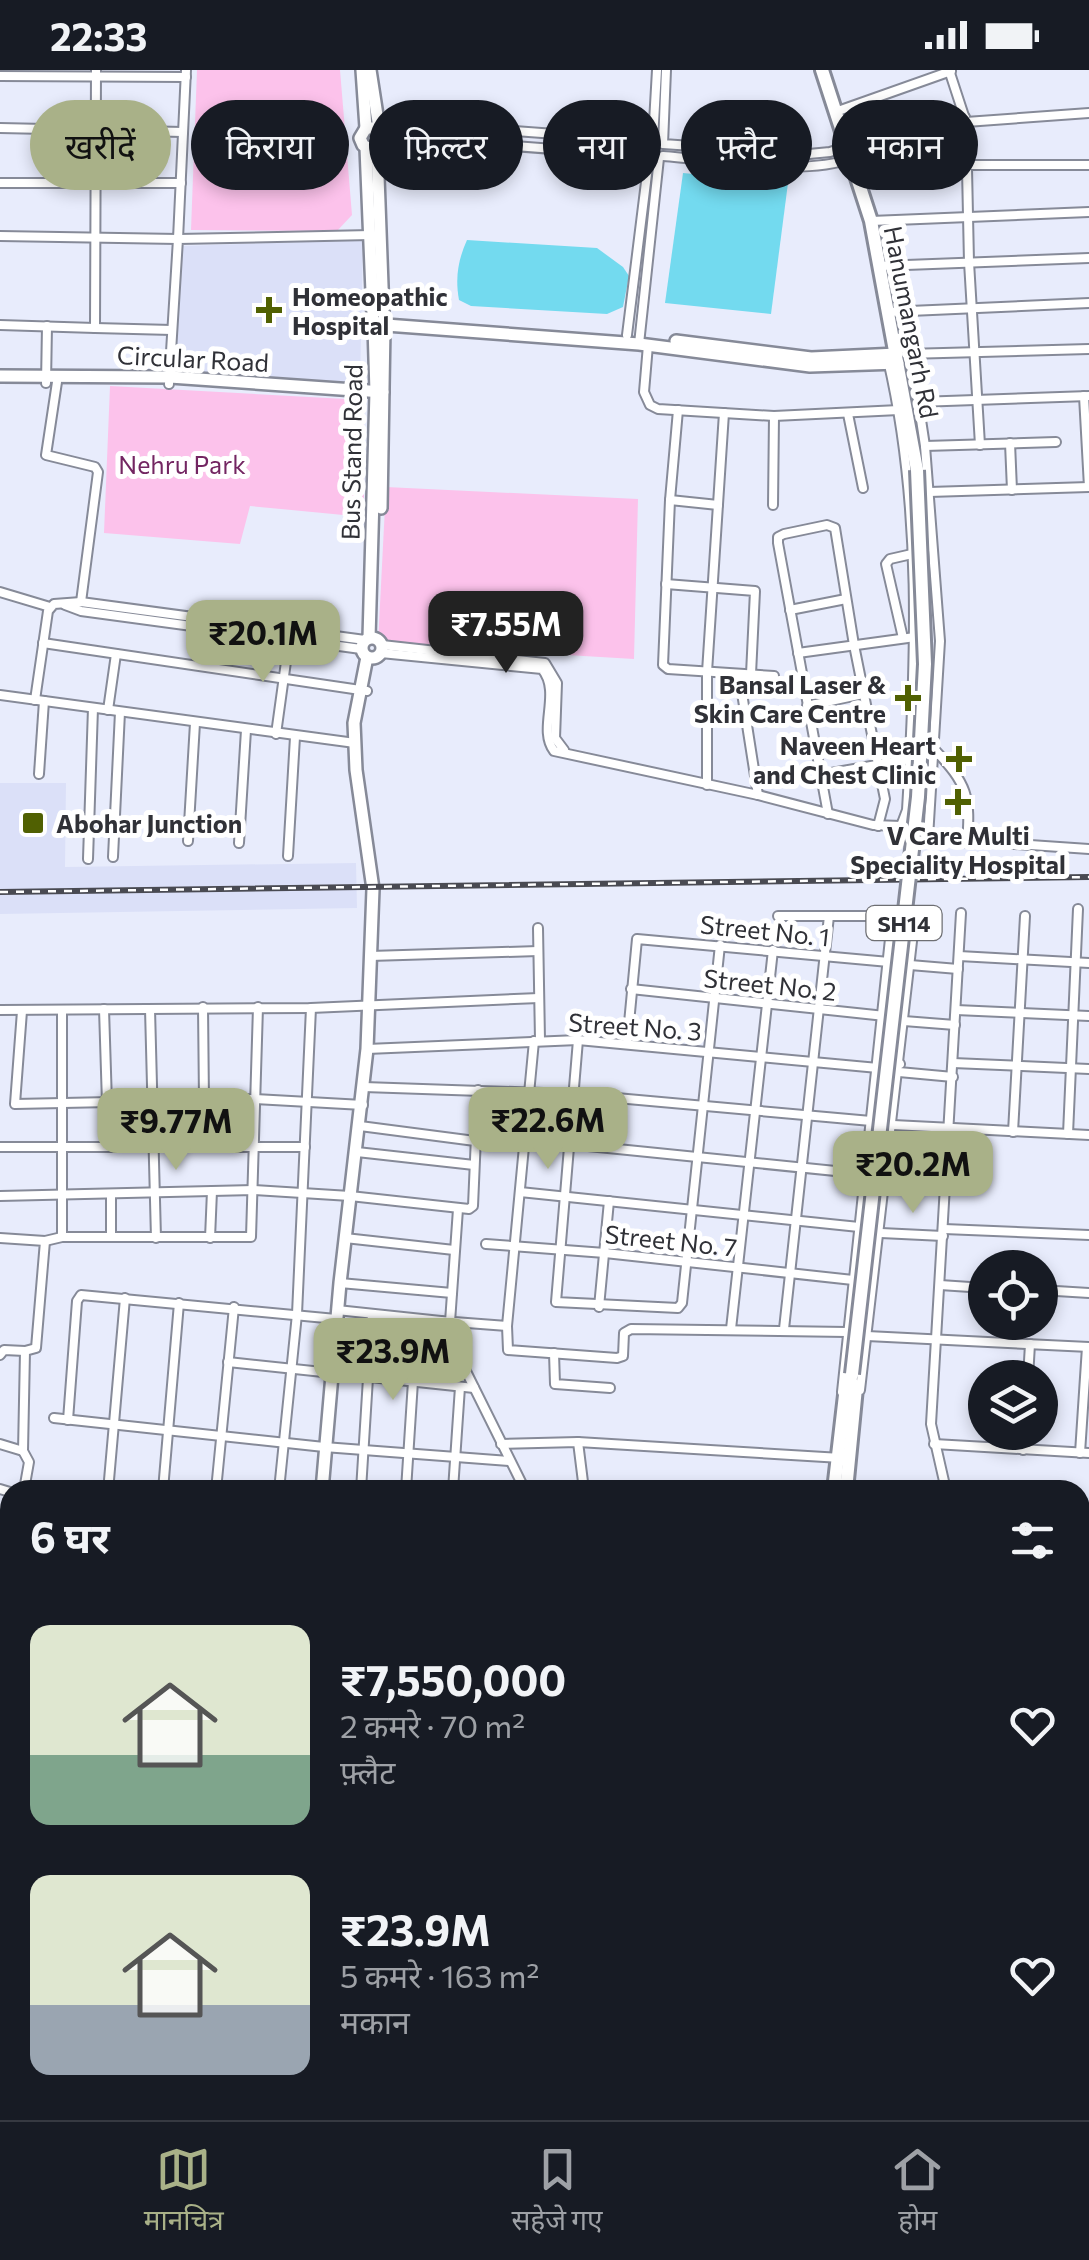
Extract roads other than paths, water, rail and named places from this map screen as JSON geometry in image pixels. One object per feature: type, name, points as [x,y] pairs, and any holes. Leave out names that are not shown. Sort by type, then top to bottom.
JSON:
[{"type":"main road","name":"Bus Stand Road","points":[[362,70],[369,111]]},
{"type":"main road","name":"Bus Stand Road","points":[[370,70],[371,100]]},
{"type":"main road","name":"Hanumangarh Rd","points":[[822,70],[834,100]]},
{"type":"main road","name":"Bus Stand Road","points":[[322,1480],[340,1283],[363,1105],[369,1005],[373,889],[354,723],[372,647],[381,321],[375,190]]},
{"type":"main road","name":"Hanumangarh Rd","points":[[849,1404],[856,1388],[852,1378],[918,798],[925,664],[917,470],[862,190]]},
{"type":"main road","points":[[381,321],[638,340],[811,358],[896,358]]},
{"type":"main road","name":"Circular Road","points":[[0,380],[169,381],[379,396]]},
{"type":"main road","name":"SH14","points":[[842,1480],[849,1404]]},
{"type":"street","points":[[657,100],[658,70]]},
{"type":"street","points":[[661,102],[666,70]]},
{"type":"street","points":[[868,100],[950,70],[959,100]]},
{"type":"street","points":[[96,74],[96,100]]},
{"type":"street","points":[[0,76],[186,74],[169,381]]},
{"type":"street","points":[[978,118],[1089,114]]},
{"type":"street","points":[[0,128],[30,128]]},
{"type":"street","points":[[171,132],[184,132]]},
{"type":"street","points":[[978,165],[1089,165]]},
{"type":"street","points":[[0,183],[30,183]]},
{"type":"street","points":[[171,183],[181,183]]},
{"type":"street","points":[[94,190],[95,328]]},
{"type":"street","points":[[650,190],[637,298],[646,400],[658,408],[774,416],[899,410]]},
{"type":"street","points":[[966,190],[980,444]]},
{"type":"street","points":[[871,222],[1089,212]]},
{"type":"street","points":[[0,236],[178,239],[376,235]]},
{"type":"street","points":[[880,266],[1089,258]]},
{"type":"street","points":[[887,312],[1089,303]]},
{"type":"street","points":[[0,325],[172,330]]},
{"type":"street","points":[[47,326],[50,380],[46,455],[98,472],[81,602]]},
{"type":"street","points":[[896,358],[1089,349]]},
{"type":"street","points":[[896,358],[918,402],[925,446],[940,641],[928,838]]},
{"type":"street","points":[[896,358],[915,637],[907,810],[901,826]]},
{"type":"street","points":[[918,402],[1086,396],[1089,487],[929,492]]},
{"type":"street","points":[[678,410],[663,666],[774,676]]},
{"type":"street","points":[[706,785],[708,672],[724,414]]},
{"type":"street","points":[[848,414],[863,488]]},
{"type":"street","points":[[773,505],[774,416]]},
{"type":"street","points":[[925,446],[1056,442]]},
{"type":"street","points":[[1010,443],[1012,490]]},
{"type":"street","points":[[670,500],[718,504]]},
{"type":"street","points":[[828,814],[778,537],[827,525],[835,528],[885,799],[878,826]]},
{"type":"street","points":[[903,638],[886,564],[890,559],[912,554]]},
{"type":"street","points":[[666,584],[752,590],[756,594],[752,674]]},
{"type":"street","points":[[0,592],[50,606],[81,602],[290,636]]},
{"type":"street","points":[[790,610],[846,599]]},
{"type":"street","points":[[61,603],[81,611],[372,647],[538,661],[552,671],[555,738],[568,752],[878,826],[901,826],[928,838],[1089,848]]},
{"type":"street","points":[[40,774],[43,643],[50,606]]},
{"type":"street","points":[[276,734],[290,636]]},
{"type":"street","points":[[798,654],[915,637]]},
{"type":"street","points":[[43,643],[364,690]]},
{"type":"street","points":[[108,710],[116,654]]},
{"type":"street","points":[[739,674],[758,795]]},
{"type":"street","points":[[807,706],[863,694]]},
{"type":"street","points":[[0,696],[295,737],[356,738]]},
{"type":"street","points":[[88,859],[93,708]]},
{"type":"street","points":[[113,857],[120,712]]},
{"type":"street","points":[[188,841],[195,723]]},
{"type":"street","points":[[239,843],[246,730]]},
{"type":"street","points":[[288,856],[295,737]]},
{"type":"street","points":[[934,750],[966,788],[966,843]]},
{"type":"street","points":[[820,774],[910,759]]},
{"type":"street","points":[[1068,1134],[1078,909]]},
{"type":"street","points":[[943,1480],[932,1424],[961,913]]},
{"type":"street","points":[[778,916],[891,918],[884,1016],[842,1387],[849,1404]]},
{"type":"street","points":[[784,1330],[829,916]]},
{"type":"street","points":[[1013,1132],[1025,916]]},
{"type":"street","points":[[849,1404],[861,1388],[914,924]]},
{"type":"street","points":[[538,928],[537,1041],[529,1092],[508,1350],[622,1357],[624,1333],[631,1329],[847,1332]]},
{"type":"street","name":"Street No. 1","points":[[630,989],[638,939],[889,962]]},
{"type":"street","points":[[578,1040],[556,1304],[678,1308],[682,1303],[720,944]]},
{"type":"street","points":[[731,1329],[773,950]]},
{"type":"street","points":[[370,956],[538,952]]},
{"type":"street","points":[[959,956],[1089,963]]},
{"type":"street","points":[[910,964],[958,969]]},
{"type":"street","points":[[627,1044],[630,989]]},
{"type":"street","name":"Street No. 2","points":[[630,989],[956,1025]]},
{"type":"street","points":[[0,1010],[311,1008],[539,998]]},
{"type":"street","points":[[203,1007],[204,1100]]},
{"type":"street","points":[[0,1238],[251,1237],[258,1008]]},
{"type":"street","points":[[280,1480],[297,1314],[311,1008]]},
{"type":"street","points":[[104,1009],[107,1103]]},
{"type":"street","points":[[150,1009],[156,1238]]},
{"type":"street","points":[[14,1104],[22,1010]]},
{"type":"street","points":[[62,1010],[62,1238]]},
{"type":"street","points":[[956,1010],[1089,1016]]},
{"type":"street","name":"Street No. 3","points":[[367,1050],[578,1040],[900,1068],[953,1077]]},
{"type":"street","points":[[953,1064],[1089,1069]]},
{"type":"street","points":[[364,1087],[572,1094],[872,1120]]},
{"type":"street","points":[[0,1196],[254,1190],[469,1209],[473,1206],[478,1090]]},
{"type":"street","points":[[0,1103],[255,1100],[363,1105]]},
{"type":"street","points":[[893,1124],[1089,1135]]},
{"type":"street","points":[[360,1126],[475,1141]]},
{"type":"street","points":[[526,1127],[568,1141],[865,1174]]},
{"type":"street","points":[[0,1148],[306,1147]]},
{"type":"street","points":[[356,1152],[474,1165]]},
{"type":"street","points":[[888,1176],[947,1180]]},
{"type":"street","points":[[210,1238],[212,1191]]},
{"type":"street","points":[[520,1192],[859,1227]]},
{"type":"street","points":[[111,1194],[112,1237]]},
{"type":"street","points":[[598,1306],[609,1201]]},
{"type":"street","points":[[458,1209],[452,1293],[445,1322],[519,1480]]},
{"type":"street","points":[[880,1233],[1089,1235]]},
{"type":"street","points":[[345,1238],[454,1250]]},
{"type":"street","points":[[0,1355],[2,1351],[36,1348],[45,1240]]},
{"type":"street","name":"Street No. 7","points":[[486,1244],[853,1280]]},
{"type":"street","points":[[340,1283],[452,1293]]},
{"type":"street","points":[[940,1285],[968,1287]]},
{"type":"street","points":[[1058,1291],[1089,1293]]},
{"type":"street","points":[[68,1420],[78,1298],[86,1295],[297,1314],[372,1314],[508,1326]]},
{"type":"street","points":[[109,1480],[125,1298]]},
{"type":"street","points":[[164,1480],[179,1303]]},
{"type":"street","points":[[217,1480],[234,1307]]},
{"type":"street","points":[[362,1480],[372,1314]]},
{"type":"street","points":[[407,1480],[417,1319]]},
{"type":"street","points":[[867,1336],[1088,1347],[1084,1453],[1023,1450]]},
{"type":"street","points":[[1029,1360],[1030,1344]]},
{"type":"street","points":[[25,1351],[23,1451],[29,1466],[26,1480]]},
{"type":"street","points":[[554,1353],[555,1384],[610,1388]]},
{"type":"street","points":[[228,1362],[474,1388]]},
{"type":"street","points":[[454,1480],[460,1386]]},
{"type":"street","points":[[54,1418],[509,1461]]},
{"type":"street","points":[[500,1444],[578,1442],[843,1458]]},
{"type":"street","points":[[578,1442],[583,1480]]},
{"type":"street","points":[[0,1444],[23,1451]]},
{"type":"street","points":[[934,1444],[968,1446]]},
{"type":"water","points":[[681,187],[787,190],[771,314],[665,303]]},
{"type":"water","points":[[467,240],[597,248],[629,276],[623,307],[607,314],[471,306],[459,300],[457,284]]},
{"type":"railway","points":[[0,892],[1089,877]]},
{"type":"place","name":"Homeopathic Hospital","points":[[269,310]]},
{"type":"place","name":"Bansal Laser & Skin Care Centre","points":[[908,698]]},
{"type":"place","name":"Naveen Heart and Chest Clinic","points":[[959,759]]},
{"type":"place","name":"V Care Multi Speciality Hospital","points":[[958,802]]},
{"type":"place","name":"Abohar Junction","points":[[33,823]]},
{"type":"park label","name":"Nehru Park","points":[[182,464]]}]
